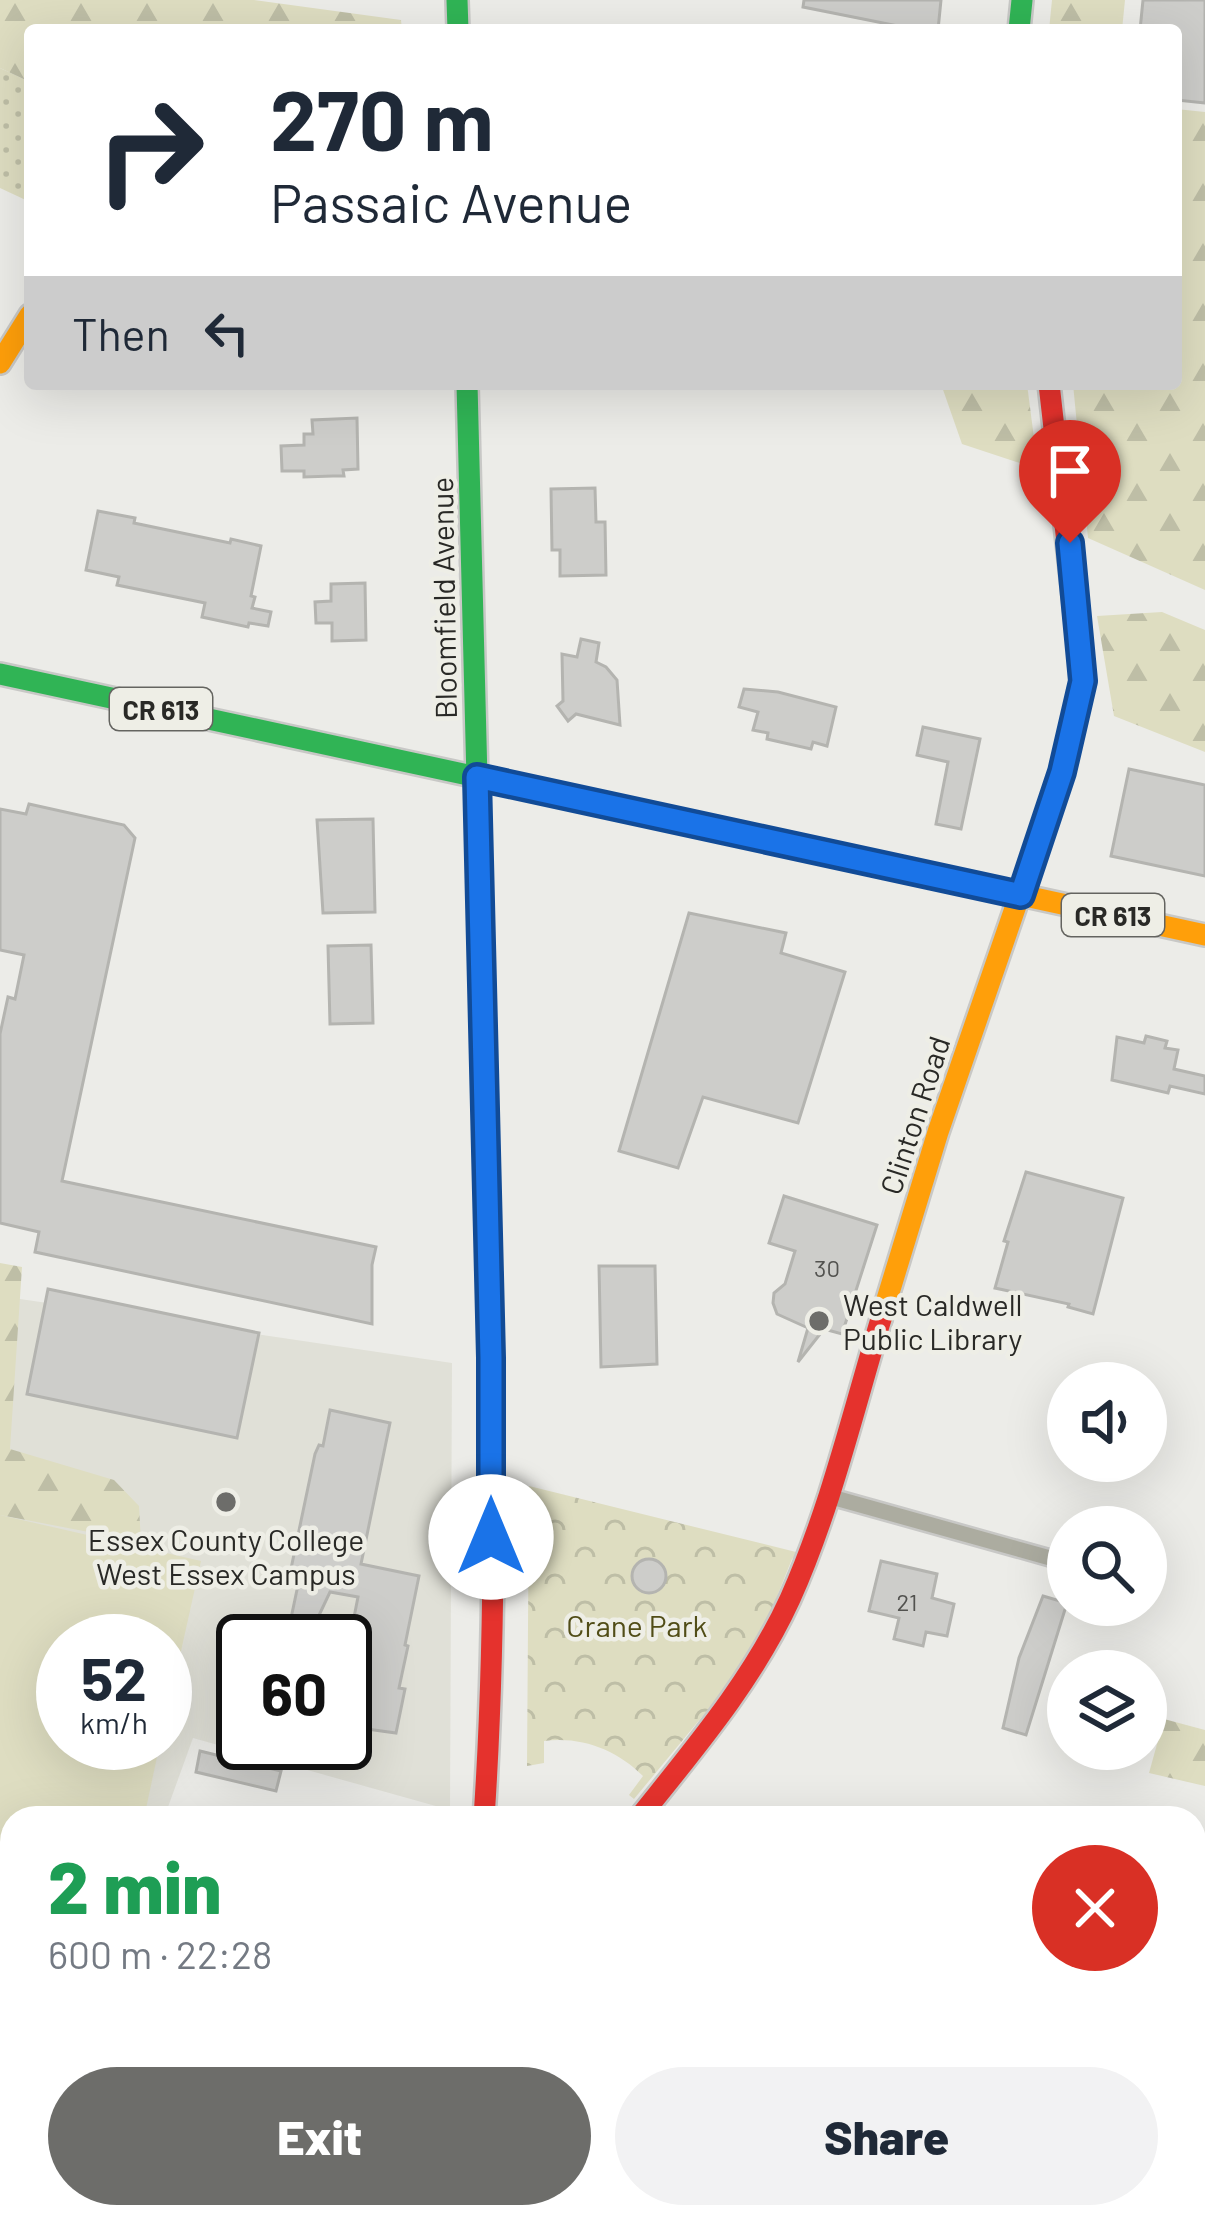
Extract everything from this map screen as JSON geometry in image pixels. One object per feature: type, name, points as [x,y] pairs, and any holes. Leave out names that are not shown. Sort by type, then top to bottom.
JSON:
[{"type":"main road","points":[[0,363],[24,325]]},
{"type":"main road","name":"Bloomfield Avenue","points":[[467,390],[491,1358],[492,1697],[485,1806]]},
{"type":"main road","name":"Clinton Road","points":[[649,1806],[702,1743],[789,1601],[828,1496],[938,1132],[1062,772],[1083,681],[1050,390]]},
{"type":"main road","name":"CR 613","points":[[0,674],[1205,935]]},
{"type":"street","points":[[828,1496],[1047,1557]]},
{"type":"shaded area","name":"Essex County College West Essex Campus","points":[[0,1296],[452,1363],[450,1806],[307,1770],[372,1770],[372,1614],[216,1614],[216,1744],[192,1741],[192,1614],[36,1614],[36,1770],[181,1770],[168,1806],[78,1806],[0,1795]]},
{"type":"green space","points":[[0,0],[254,0],[401,20],[401,24],[24,24],[24,79],[0,68]]},
{"type":"green space","points":[[1052,0],[1125,0],[1123,24],[1050,24]]},
{"type":"green space","points":[[0,68],[24,79],[24,199],[0,188]]},
{"type":"green space","points":[[1182,110],[1205,112],[1205,590],[1088,538],[1074,390],[1182,390]]},
{"type":"green space","points":[[943,390],[1028,390],[1038,469],[962,444]]},
{"type":"green space","points":[[1162,612],[1205,630],[1205,752],[1114,716],[1097,616]]},
{"type":"green space","points":[[0,1263],[22,1267],[10,1449],[114,1480],[139,1506],[141,1542],[0,1515]]},
{"type":"green space","name":"Crane Park","points":[[529,1486],[800,1553],[792,1559],[754,1654],[634,1799],[629,1795],[643,1776],[598,1747],[544,1741],[544,1763],[527,1766]]},
{"type":"green space","points":[[0,1515],[201,1561],[189,1614],[36,1614],[36,1770],[154,1770],[147,1806],[0,1806]]},
{"type":"green space","points":[[1167,1720],[1205,1730],[1205,1786],[1149,1773],[1167,1770]]},
{"type":"green space","points":[[0,1785],[115,1806],[0,1806]]},
{"type":"building","points":[[804,0],[941,0],[939,24],[888,24],[803,7]]},
{"type":"building","points":[[1143,0],[1205,0],[1205,103],[1182,101],[1182,24],[1141,24]]},
{"type":"building","points":[[357,418],[358,469],[343,470],[344,476],[304,477],[304,471],[282,471],[281,446],[304,445],[304,434],[313,434],[312,420]]},
{"type":"building","points":[[595,488],[596,522],[605,522],[606,575],[560,576],[560,550],[552,550],[551,489]]},
{"type":"building","points":[[98,511],[135,518],[134,523],[261,546],[252,608],[271,612],[268,626],[249,623],[248,627],[202,617],[205,603],[117,585],[119,577],[86,570]]},
{"type":"building","points":[[365,583],[366,640],[332,641],[332,623],[316,623],[315,602],[331,601],[331,584]]},
{"type":"building","points":[[581,639],[599,643],[596,662],[617,680],[620,725],[576,714],[568,721],[557,706],[563,701],[562,654],[577,657]]},
{"type":"building","points":[[744,689],[836,707],[827,746],[813,742],[811,749],[767,739],[768,733],[753,730],[758,712],[739,707]]},
{"type":"building","points":[[923,727],[980,739],[961,829],[936,824],[948,762],[917,755]]},
{"type":"building","points":[[1129,769],[1205,785],[1205,876],[1111,856]]},
{"type":"building","points":[[29,804],[124,825],[135,838],[62,1181],[376,1247],[372,1324],[35,1252],[39,1232],[0,1223],[0,1034],[8,997],[15,999],[24,955],[0,950],[0,809],[26,814]]},
{"type":"building","points":[[373,819],[375,912],[323,913],[317,820]]},
{"type":"building","points":[[689,913],[786,933],[781,953],[845,972],[798,1123],[703,1097],[678,1168],[619,1151]]},
{"type":"building","points":[[371,945],[373,1023],[330,1024],[328,946]]},
{"type":"building","points":[[1146,1036],[1167,1041],[1165,1048],[1178,1050],[1174,1069],[1205,1076],[1205,1094],[1170,1086],[1168,1093],[1112,1080],[1117,1037],[1144,1043]]},
{"type":"building","points":[[1026,1172],[1123,1198],[1093,1314],[995,1288]]},
{"type":"building","points":[[784,1196],[877,1225],[842,1334],[824,1329],[798,1362],[808,1328],[777,1314],[773,1303],[774,1293],[785,1284],[795,1251],[769,1243]]},
{"type":"building","points":[[599,1266],[655,1266],[657,1364],[601,1367]]},
{"type":"building","points":[[48,1289],[259,1333],[237,1438],[27,1394]]},
{"type":"building","points":[[330,1410],[390,1423],[361,1564],[419,1576],[405,1645],[399,1688],[405,1689],[396,1733],[372,1730],[372,1614],[355,1614],[358,1597],[330,1592],[320,1614],[292,1614],[298,1585],[288,1583],[315,1454],[323,1446]]},
{"type":"building","points":[[649,1559],[661,1564],[666,1576],[661,1588],[649,1593],[637,1588],[632,1576],[637,1564]]},
{"type":"building","points":[[881,1561],[937,1574],[932,1598],[954,1604],[947,1636],[926,1632],[923,1646],[894,1639],[899,1618],[869,1611]]},
{"type":"building","points":[[1043,1596],[1047,1597],[1047,1626],[1060,1626],[1052,1650],[1047,1650],[1047,1667],[1026,1735],[1003,1728],[1019,1658]]},
{"type":"building","points":[[200,1751],[216,1755],[216,1770],[281,1771],[276,1791],[196,1772]]},
{"type":"traffic: fast","points":[[457,0],[458,24]]},
{"type":"traffic: fast","points":[[1020,24],[1022,0]]},
{"type":"traffic: fast","points":[[467,390],[483,1017]]},
{"type":"traffic: fast","points":[[0,674],[667,818]]},
{"type":"traffic: slow","points":[[0,363],[24,325]]},
{"type":"traffic: slow","points":[[881,1319],[938,1132],[1062,772],[1083,681],[1075,613]]},
{"type":"traffic: slow","points":[[667,818],[1205,935]]},
{"type":"traffic: jam","points":[[1050,390],[1075,613]]},
{"type":"traffic: jam","points":[[483,1017],[493,1518],[485,1806]]},
{"type":"traffic: jam","points":[[649,1806],[740,1686],[790,1599],[829,1496],[881,1319]]},
{"type":"place","name":"West Caldwell Public Library","points":[[819,1321]]},
{"type":"place","name":"Essex County College West Essex Campus","points":[[226,1502]]},
{"type":"route","points":[[491,1537],[477,777],[1021,895],[1062,772],[1083,681],[1070,543]]}]
